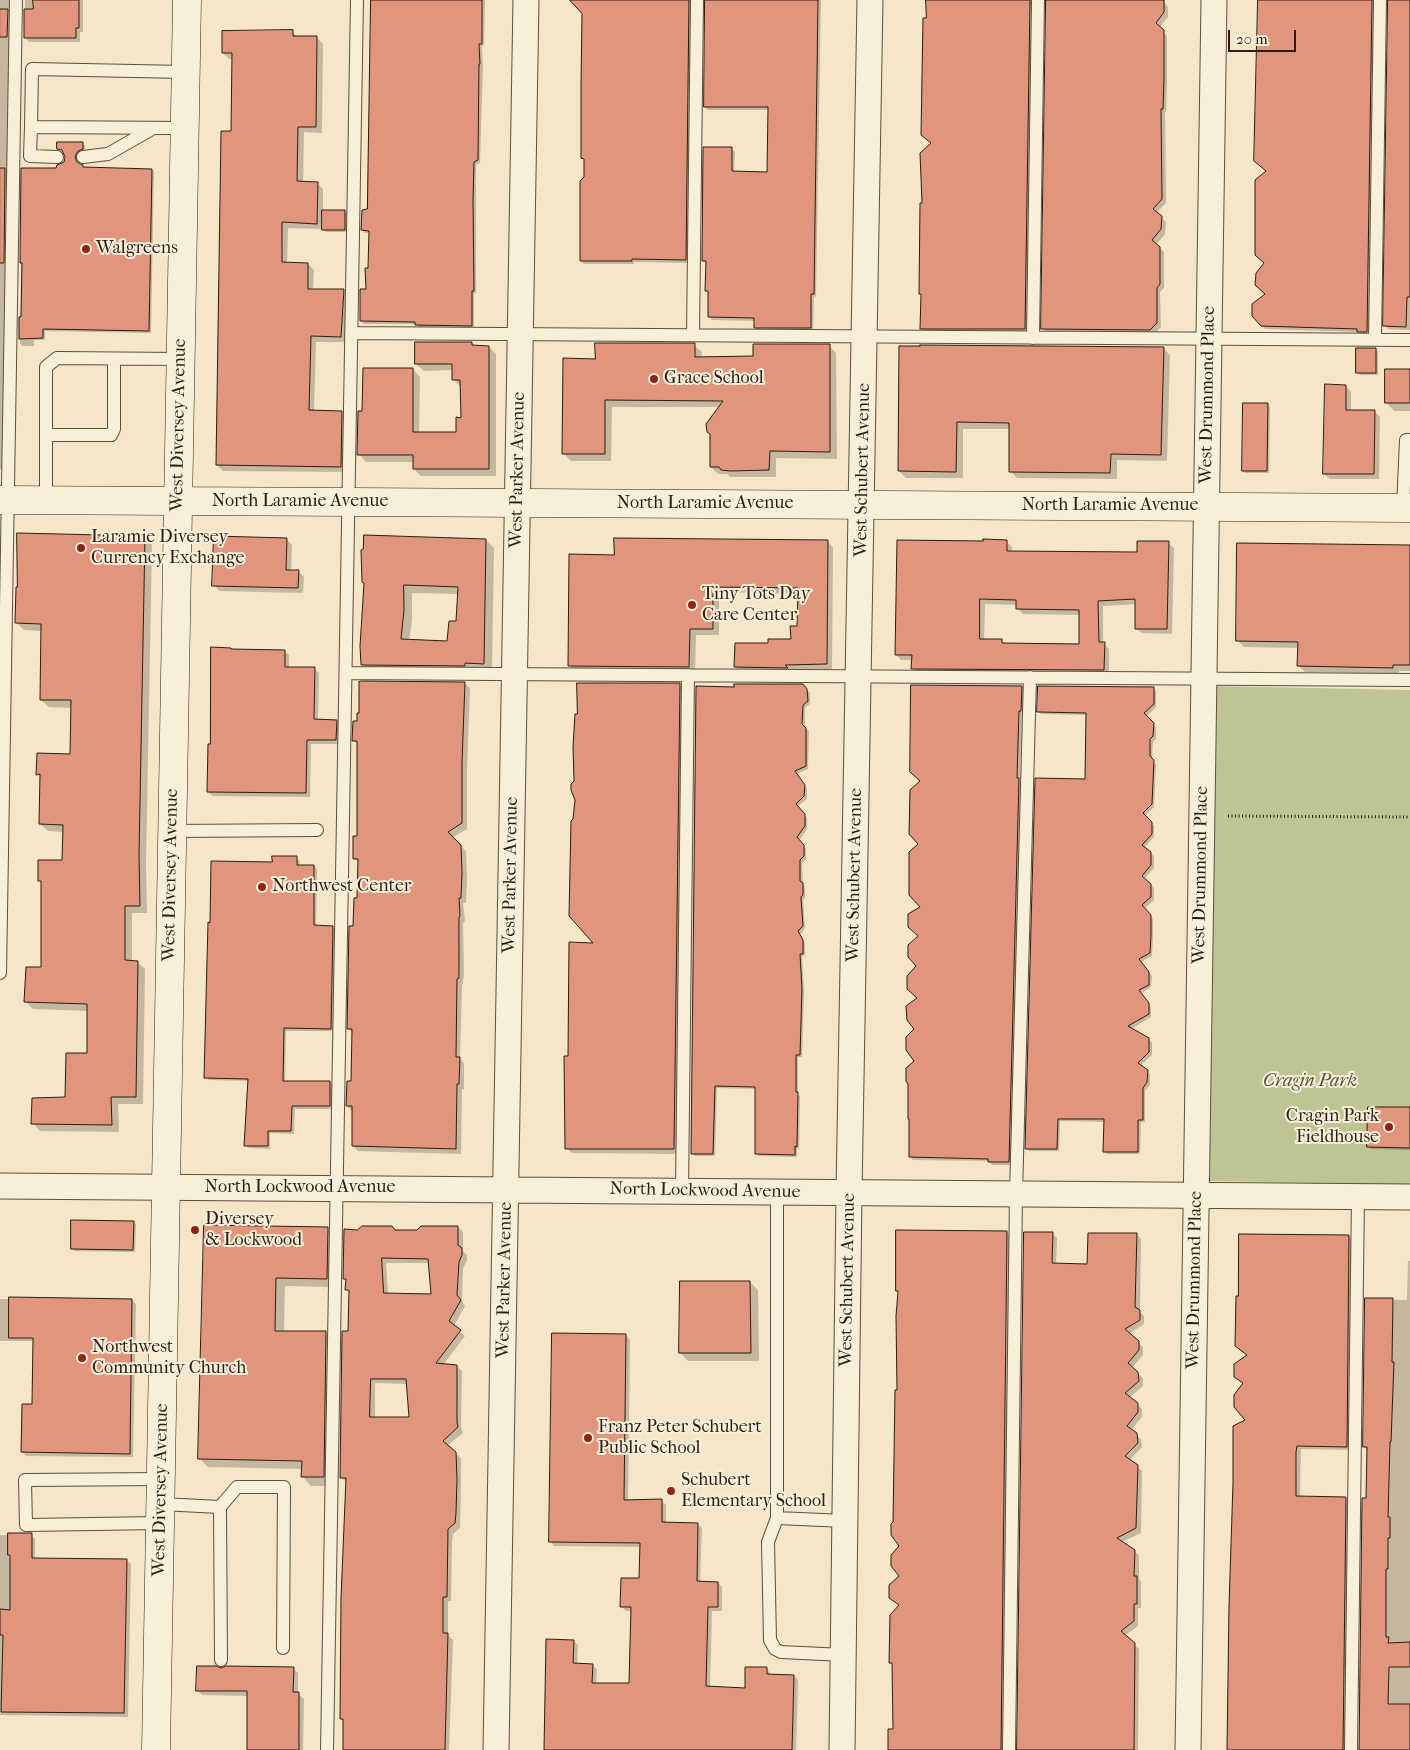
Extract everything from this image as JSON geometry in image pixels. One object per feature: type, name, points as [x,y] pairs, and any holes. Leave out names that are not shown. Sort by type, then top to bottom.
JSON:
[{"type":"main road","name":"West Diversey Avenue","points":[[156,1750],[187,0]]},
{"type":"main road","name":"North Laramie Avenue","points":[[4,500],[1407,508]]},
{"type":"street","name":"West Parker Avenue","points":[[496,1750],[526,0]]},
{"type":"street","name":"West Schubert Avenue","points":[[842,1750],[849,1192],[870,0]]},
{"type":"street","name":"West Drummond Place","points":[[1188,1750],[1214,0]]},
{"type":"street","name":"North Lockwood Avenue","points":[[0,1186],[1410,1197]]},
{"type":"lane","points":[[0,973],[4,500],[16,0]]},
{"type":"lane","points":[[327,1750],[357,0]]},
{"type":"lane","points":[[693,335],[697,0]]},
{"type":"lane","points":[[1033,338],[1038,0]]},
{"type":"lane","points":[[1375,340],[1380,0]]},
{"type":"lane","points":[[57,157],[30,156],[32,69],[186,72]]},
{"type":"lane","points":[[31,127],[185,128]]},
{"type":"lane","points":[[83,157],[108,154],[154,128]]},
{"type":"lane","points":[[351,333],[1410,340]]},
{"type":"lane","points":[[46,501],[46,367],[57,358],[180,360]]},
{"type":"lane","points":[[46,435],[112,436],[114,429],[114,359]]},
{"type":"lane","points":[[1407,508],[1406,440],[1410,440]]},
{"type":"lane","points":[[346,673],[1410,680]]},
{"type":"lane","points":[[682,1191],[688,675]]},
{"type":"lane","points":[[1009,1750],[1016,1194],[1030,678]]},
{"type":"lane","points":[[172,831],[318,830]]},
{"type":"lane","points":[[777,1192],[777,1518],[768,1542],[770,1640],[781,1652],[843,1655]]},
{"type":"lane","points":[[1351,1750],[1358,1196]]},
{"type":"lane","points":[[161,1502],[26,1525],[25,1480],[161,1502],[220,1507]]},
{"type":"lane","points":[[222,1660],[220,1507],[236,1487],[284,1487],[283,1648]]},
{"type":"lane","points":[[777,1518],[845,1520]]},
{"type":"path","points":[[1228,816],[1410,817]]},
{"type":"green space","name":"Cragin Park","points":[[1217,686],[1410,690],[1410,1185],[1208,1181]]},
{"type":"building","points":[[33,0],[79,0],[79,28],[76,28],[76,38],[24,38],[24,9],[33,9]]},
{"type":"building","points":[[371,0],[482,0],[482,44],[479,44],[478,160],[474,162],[474,291],[472,291],[472,326],[415,325],[415,322],[360,321],[360,289],[366,289],[365,268],[368,268],[369,231],[361,230],[362,210],[367,209]]},
{"type":"building","points":[[570,0],[689,0],[686,260],[632,259],[632,261],[580,261],[580,181],[584,177],[584,159],[581,158],[582,14]]},
{"type":"building","points":[[705,0],[818,0],[814,294],[811,294],[811,328],[754,328],[754,318],[708,317],[708,291],[705,291],[706,261],[702,261],[703,147],[732,147],[732,171],[767,172],[768,107],[704,107]]},
{"type":"building","points":[[926,0],[1030,0],[1025,329],[920,329],[920,203],[922,203],[920,153],[931,143],[921,135],[923,18],[926,18]]},
{"type":"building","points":[[1046,0],[1164,0],[1164,12],[1156,23],[1164,30],[1163,109],[1161,109],[1162,199],[1153,209],[1162,216],[1161,229],[1152,240],[1160,247],[1160,284],[1157,288],[1157,323],[1150,330],[1041,329]]},
{"type":"building","points":[[1258,0],[1372,0],[1367,332],[1357,332],[1357,329],[1261,326],[1252,316],[1252,304],[1265,294],[1255,285],[1256,273],[1264,263],[1255,255],[1255,180],[1266,171],[1254,161]]},
{"type":"building","points":[[1388,0],[1410,0],[1410,297],[1407,297],[1406,327],[1383,326]]},
{"type":"building","points":[[0,9],[8,9],[7,37],[0,37]]},
{"type":"building","points":[[293,30],[293,36],[317,36],[316,127],[298,127],[297,181],[318,182],[317,224],[282,222],[282,262],[308,263],[308,289],[344,289],[341,337],[311,336],[309,410],[342,411],[341,467],[216,465],[221,131],[231,131],[232,53],[222,53],[222,31]]},
{"type":"building","name":"Walgreens","points":[[57,142],[83,142],[83,149],[78,151],[75,157],[77,162],[83,165],[83,167],[152,169],[149,331],[43,329],[43,338],[19,339],[22,263],[20,263],[21,168],[56,168],[57,165],[64,162],[65,157],[62,150],[57,149]]},
{"type":"building","points":[[0,168],[5,168],[4,263],[0,263]]},
{"type":"building","points":[[322,210],[345,210],[345,230],[322,230]]},
{"type":"building","points":[[415,342],[472,342],[472,345],[489,346],[489,469],[413,469],[413,455],[357,455],[358,411],[362,411],[363,368],[413,368],[413,432],[456,432],[456,417],[461,418],[460,380],[452,380],[452,364],[415,364]]},
{"type":"building","points":[[595,343],[695,343],[695,357],[753,356],[753,344],[830,344],[830,452],[770,451],[769,470],[721,470],[719,467],[710,467],[710,434],[707,432],[706,424],[723,401],[605,400],[605,454],[562,454],[563,358],[595,359]]},
{"type":"building","points":[[899,346],[1164,347],[1161,455],[1111,454],[1110,473],[1009,472],[1009,423],[957,422],[956,472],[898,471]]},
{"type":"building","points":[[1356,348],[1376,348],[1376,373],[1356,373]]},
{"type":"building","points":[[1385,369],[1410,369],[1410,403],[1385,403]]},
{"type":"building","points":[[1325,384],[1346,385],[1346,410],[1375,410],[1374,474],[1323,474]]},
{"type":"building","points":[[1243,403],[1268,403],[1267,471],[1242,471]]},
{"type":"building","points":[[17,533],[145,536],[139,855],[140,906],[125,906],[125,960],[138,961],[136,1097],[111,1097],[112,1125],[31,1124],[32,1098],[65,1097],[66,1053],[87,1053],[87,1004],[24,1002],[26,967],[41,967],[41,881],[38,881],[38,860],[62,860],[63,825],[39,824],[40,774],[36,775],[37,753],[70,754],[71,700],[40,700],[41,624],[15,623]]},
{"type":"building","points":[[364,535],[486,539],[484,664],[465,663],[465,666],[361,665],[360,646],[364,583],[362,582],[361,550],[363,549]],"holes":[[[404,585],[458,587],[456,621],[449,621],[447,641],[401,639]]]},
{"type":"building","points":[[214,536],[287,538],[286,570],[299,570],[298,588],[212,586]]},
{"type":"building","points":[[614,538],[828,540],[827,664],[785,665],[788,668],[734,667],[735,643],[768,643],[768,639],[791,639],[790,626],[797,626],[798,588],[713,587],[713,629],[690,629],[689,667],[568,666],[569,554],[614,555]]},
{"type":"building","points":[[983,539],[1007,540],[1007,551],[1137,552],[1137,541],[1169,541],[1167,629],[1135,629],[1135,599],[1098,601],[1099,642],[1105,642],[1104,670],[911,669],[912,655],[895,655],[897,540],[983,541]],"holes":[[[980,599],[1016,600],[1016,609],[1079,610],[1079,644],[1002,643],[1002,639],[980,639]]]},
{"type":"building","points":[[1237,543],[1410,545],[1410,665],[1393,665],[1393,668],[1297,666],[1298,642],[1236,641]]},
{"type":"building","points":[[211,647],[285,650],[285,667],[315,667],[314,719],[337,720],[336,740],[307,740],[306,793],[207,792],[208,744],[210,744]]},
{"type":"building","points":[[359,682],[465,682],[462,823],[448,832],[461,845],[462,873],[461,898],[459,898],[459,978],[457,979],[456,1057],[460,1057],[459,1084],[457,1084],[456,1149],[352,1146],[352,1106],[346,1106],[347,1081],[351,1081],[352,1029],[347,1029],[349,926],[353,926],[354,898],[357,898],[358,859],[353,859],[353,836],[357,836],[357,741],[352,741],[353,721],[357,721],[357,713],[359,713]]},
{"type":"building","points":[[577,683],[680,683],[674,1149],[565,1149],[564,1056],[568,1056],[569,942],[593,943],[569,916],[571,821],[573,819],[575,800],[571,784],[574,781],[573,747],[575,714],[577,714]]},
{"type":"building","points":[[734,684],[803,684],[807,689],[808,701],[803,705],[802,724],[806,728],[806,766],[795,771],[805,785],[804,796],[796,804],[805,814],[805,826],[797,837],[804,845],[804,856],[800,860],[800,881],[803,883],[803,895],[801,897],[803,926],[798,931],[803,940],[803,954],[800,954],[802,989],[800,1055],[796,1055],[796,1092],[798,1092],[797,1147],[795,1146],[795,1155],[755,1154],[755,1087],[715,1086],[713,1154],[691,1154],[696,686],[734,687]]},
{"type":"building","points":[[911,685],[1022,686],[1021,711],[1019,711],[1017,778],[1019,778],[1009,1162],[988,1162],[988,1159],[909,1157],[906,1068],[914,1061],[906,1050],[906,1037],[914,1029],[907,1020],[906,1006],[917,998],[907,989],[907,976],[916,966],[908,957],[908,945],[918,936],[908,927],[908,914],[920,907],[909,895],[909,852],[918,844],[909,834],[910,790],[920,781],[910,772]]},
{"type":"building","points":[[1038,686],[1154,687],[1154,704],[1144,713],[1154,723],[1153,736],[1150,739],[1150,756],[1154,760],[1152,804],[1143,813],[1152,822],[1152,834],[1142,845],[1151,852],[1151,865],[1142,876],[1151,884],[1151,897],[1142,905],[1151,915],[1150,953],[1139,959],[1149,972],[1149,985],[1139,990],[1149,1003],[1149,1014],[1128,1026],[1149,1038],[1149,1052],[1138,1063],[1148,1070],[1147,1082],[1143,1088],[1143,1120],[1138,1120],[1138,1152],[1103,1152],[1104,1119],[1058,1119],[1057,1149],[1025,1149],[1035,778],[1085,779],[1086,713],[1037,712]]},
{"type":"building","points":[[272,856],[297,856],[297,865],[314,865],[314,925],[333,926],[331,1029],[284,1028],[283,1081],[330,1081],[330,1106],[292,1106],[291,1131],[268,1131],[268,1146],[244,1146],[248,1079],[204,1078],[211,861],[272,862]]},
{"type":"building","name":"Cragin Park Fieldhouse","points":[[1368,1107],[1410,1107],[1410,1148],[1367,1147]]},
{"type":"building","points":[[71,1220],[134,1221],[133,1250],[71,1249]]},
{"type":"building","points":[[204,1225],[328,1227],[327,1279],[276,1278],[275,1331],[326,1331],[324,1477],[301,1477],[302,1461],[198,1459]]},
{"type":"building","points":[[362,1226],[392,1226],[395,1230],[417,1230],[421,1226],[458,1226],[458,1245],[462,1248],[459,1262],[457,1295],[461,1300],[449,1321],[461,1330],[436,1363],[457,1365],[458,1427],[443,1441],[456,1452],[457,1479],[455,1523],[448,1529],[447,1597],[443,1597],[443,1633],[448,1633],[445,1750],[343,1750],[343,1719],[340,1719],[341,1598],[346,1478],[340,1478],[342,1331],[348,1331],[349,1290],[345,1290],[346,1279],[343,1279],[344,1229],[357,1230]],"holes":[[[382,1258],[428,1259],[431,1294],[384,1293]],[[371,1379],[406,1379],[409,1417],[370,1417]]]},
{"type":"building","points":[[896,1230],[1007,1231],[1001,1750],[888,1750],[888,1729],[893,1729],[892,1663],[889,1663],[890,1615],[899,1605],[889,1598],[889,1585],[899,1576],[891,1566],[891,1555],[899,1546],[891,1535],[891,1524],[893,1522],[895,1390],[897,1390],[896,1316],[898,1291],[896,1291]]},
{"type":"building","points":[[1024,1232],[1053,1232],[1052,1263],[1087,1264],[1088,1233],[1137,1233],[1135,1307],[1140,1310],[1140,1320],[1125,1329],[1139,1341],[1139,1350],[1128,1363],[1138,1372],[1139,1381],[1125,1393],[1138,1403],[1138,1412],[1127,1426],[1137,1433],[1138,1443],[1125,1456],[1138,1465],[1136,1528],[1117,1538],[1135,1550],[1134,1576],[1137,1576],[1137,1604],[1134,1604],[1134,1621],[1121,1631],[1135,1643],[1134,1750],[1017,1750]]},
{"type":"building","points":[[1239,1234],[1349,1235],[1347,1447],[1297,1446],[1296,1452],[1296,1496],[1346,1497],[1343,1750],[1227,1750],[1233,1426],[1245,1420],[1234,1407],[1234,1395],[1243,1383],[1234,1377],[1234,1364],[1247,1355],[1235,1346]]},
{"type":"building","points":[[680,1281],[750,1281],[751,1353],[679,1353]]},
{"type":"building","name":"Northwest Community Church","points":[[9,1297],[132,1299],[130,1454],[21,1452],[22,1404],[32,1404],[33,1338],[9,1338]]},
{"type":"building","points":[[1365,1298],[1393,1298],[1392,1362],[1394,1362],[1388,1517],[1390,1517],[1390,1538],[1388,1538],[1388,1569],[1386,1569],[1386,1637],[1389,1637],[1388,1643],[1410,1642],[1410,1667],[1389,1667],[1388,1704],[1410,1704],[1410,1750],[1359,1750],[1362,1498],[1366,1498],[1367,1447],[1363,1447]]},
{"type":"building","points":[[552,1333],[626,1334],[624,1500],[662,1499],[662,1522],[698,1523],[697,1581],[718,1582],[718,1607],[708,1607],[706,1686],[745,1688],[745,1667],[767,1667],[767,1674],[794,1675],[792,1750],[544,1750],[546,1639],[574,1640],[573,1663],[593,1664],[592,1683],[629,1683],[631,1607],[620,1607],[621,1578],[639,1578],[640,1543],[549,1542]]},
{"type":"building","points":[[8,1533],[32,1533],[32,1558],[127,1559],[124,1713],[1,1712],[3,1635],[0,1635],[0,1609],[10,1610]]},
{"type":"building","points":[[197,1666],[216,1666],[221,1668],[226,1666],[294,1667],[293,1692],[299,1692],[299,1750],[247,1750],[247,1691],[196,1691]]},
{"type":"place","name":"Walgreens","points":[[86,249]]},
{"type":"place","name":"Grace School","points":[[654,379]]},
{"type":"place","name":"Laramie Diversey Currency Exchange","points":[[81,548]]},
{"type":"place","name":"Tiny Tots Day Care Center","points":[[692,605]]},
{"type":"place","name":"Northwest Center","points":[[262,887]]},
{"type":"place","name":"Cragin Park Fieldhouse","points":[[1389,1127]]},
{"type":"place","name":"Diversey & Lockwood","points":[[195,1230]]},
{"type":"place","name":"Northwest Community Church","points":[[82,1358]]},
{"type":"place","name":"Franz Peter Schubert Public School","points":[[588,1438]]},
{"type":"place","name":"Schubert Elementary School","points":[[671,1491]]}]
